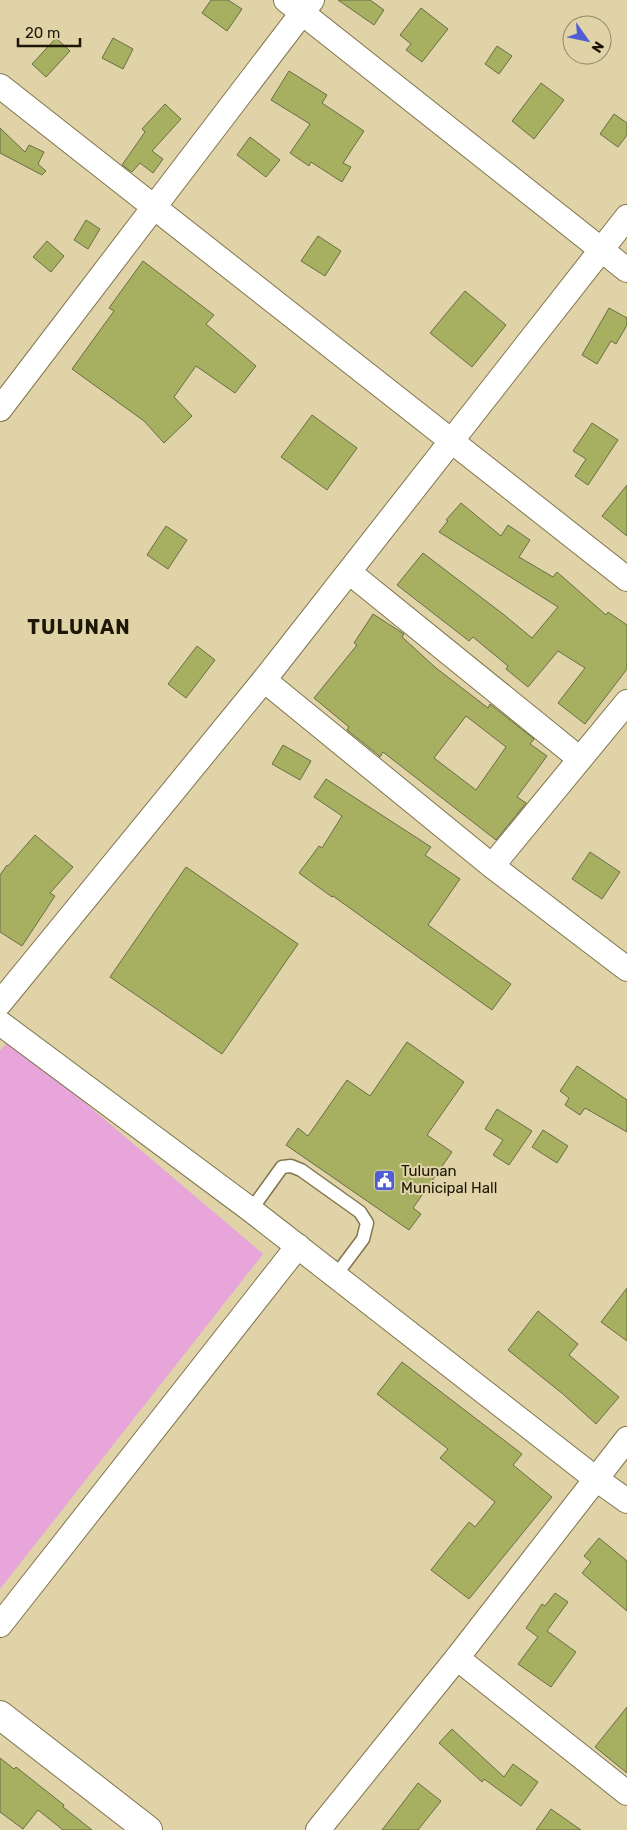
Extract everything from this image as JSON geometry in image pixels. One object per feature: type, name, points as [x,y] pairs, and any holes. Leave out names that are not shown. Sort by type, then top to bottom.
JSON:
[{"type":"main road","points":[[0,1715],[148,1830]]},
{"type":"street","points":[[5,394],[155,207],[300,4],[627,270]]},
{"type":"street","points":[[0,86],[627,579]]},
{"type":"street","points":[[0,1003],[264,680],[627,217]]},
{"type":"street","points":[[349,572],[580,759]]},
{"type":"street","points":[[264,680],[373,771],[492,866],[627,969]]},
{"type":"street","points":[[492,866],[627,702]]},
{"type":"street","points":[[0,1023],[251,1210],[596,1479],[627,1501]]},
{"type":"street","points":[[0,1625],[298,1246]]},
{"type":"street","points":[[318,1830],[458,1658],[627,1439]]},
{"type":"street","points":[[458,1658],[627,1793]]},
{"type":"lane","points":[[251,1210],[278,1171],[282,1167],[291,1166],[301,1170],[360,1212],[367,1223],[363,1239],[336,1275]]},
{"type":"shaded area","points":[[10,1039],[263,1254],[0,1589],[0,1051]]},
{"type":"building","points":[[211,0],[228,0],[242,9],[227,31],[202,13]]},
{"type":"building","points":[[338,0],[370,0],[384,10],[374,25]]},
{"type":"building","points":[[421,8],[448,29],[422,62],[406,50],[411,44],[400,35]]},
{"type":"building","points":[[56,38],[70,51],[46,77],[32,64]]},
{"type":"building","points":[[113,38],[133,49],[123,69],[102,58]]},
{"type":"building","points":[[497,46],[512,56],[499,74],[485,64]]},
{"type":"building","points":[[289,71],[327,95],[322,103],[364,131],[343,163],[351,167],[342,182],[311,162],[309,166],[290,153],[310,124],[271,100]]},
{"type":"building","points":[[541,83],[564,100],[534,139],[512,121]]},
{"type":"building","points":[[165,104],[181,119],[152,151],[163,159],[153,173],[140,163],[132,172],[122,165],[145,132],[142,129]]},
{"type":"building","points":[[614,114],[627,123],[627,135],[618,147],[600,134]]},
{"type":"building","points":[[0,128],[25,152],[29,145],[44,152],[38,164],[46,171],[42,175],[0,153]]},
{"type":"building","points":[[250,137],[280,160],[266,177],[237,155]]},
{"type":"building","points":[[86,220],[100,229],[88,249],[74,240]]},
{"type":"building","points":[[318,236],[341,251],[325,276],[301,261]]},
{"type":"building","points":[[47,241],[64,256],[51,272],[33,257]]},
{"type":"building","points":[[143,261],[214,315],[206,324],[256,366],[235,393],[196,366],[174,397],[192,416],[164,443],[144,421],[72,369],[114,311],[109,308]]},
{"type":"building","points":[[465,291],[506,325],[472,367],[430,333]]},
{"type":"building","points":[[609,308],[627,318],[627,325],[616,344],[611,341],[597,364],[582,355]]},
{"type":"building","points":[[312,415],[357,448],[327,490],[281,457]]},
{"type":"building","points":[[592,423],[618,440],[588,485],[575,476],[586,459],[573,451]]},
{"type":"building","points":[[627,485],[627,536],[602,516]]},
{"type":"building","points":[[461,503],[501,536],[508,525],[530,540],[519,557],[553,577],[557,572],[606,615],[608,612],[627,625],[627,669],[585,724],[558,703],[585,668],[558,651],[528,687],[506,669],[508,666],[473,637],[469,641],[397,585],[423,553],[532,638],[558,607],[439,532],[448,521],[446,520]]},
{"type":"building","points":[[166,526],[187,540],[168,569],[147,555]]},
{"type":"building","points":[[373,614],[404,634],[402,637],[436,668],[488,708],[490,704],[534,739],[530,744],[547,756],[517,797],[526,803],[496,840],[383,752],[380,757],[347,730],[349,727],[314,698],[357,645],[354,643]],"holes":[[[466,716],[506,747],[476,790],[434,758]]]},
{"type":"building","points":[[197,646],[215,660],[186,698],[168,684]]},
{"type":"building","points":[[283,745],[311,761],[300,780],[272,764]]},
{"type":"building","points":[[326,779],[431,847],[425,855],[460,879],[428,925],[511,984],[492,1010],[299,873],[319,846],[322,848],[342,816],[314,797]]},
{"type":"building","points":[[35,835],[73,867],[50,893],[55,896],[22,946],[0,932],[0,875]]},
{"type":"building","points":[[590,852],[620,872],[602,899],[572,879]]},
{"type":"building","points":[[186,867],[298,944],[222,1054],[110,977]]},
{"type":"building","name":"Tulunan Municipal Hall","points":[[407,1042],[464,1082],[427,1135],[452,1152],[413,1208],[421,1214],[409,1230],[286,1145],[298,1128],[308,1136],[347,1080],[370,1096]]},
{"type":"building","points":[[577,1066],[627,1100],[627,1132],[585,1108],[580,1115],[565,1105],[569,1098],[560,1091]]},
{"type":"building","points":[[497,1109],[532,1131],[509,1165],[493,1155],[503,1140],[485,1129]]},
{"type":"building","points":[[543,1130],[568,1146],[557,1163],[532,1147]]},
{"type":"building","points":[[627,1288],[627,1341],[601,1322]]},
{"type":"building","points":[[538,1311],[578,1344],[569,1355],[619,1397],[596,1424],[563,1394],[508,1350]]},
{"type":"building","points":[[402,1362],[522,1454],[513,1465],[552,1497],[469,1599],[431,1570],[469,1522],[475,1527],[495,1502],[440,1458],[448,1449],[377,1394]]},
{"type":"building","points":[[599,1538],[627,1561],[627,1611],[582,1573],[591,1562],[584,1556]]},
{"type":"building","points":[[555,1593],[568,1602],[547,1631],[576,1652],[551,1687],[518,1664],[538,1637],[526,1628],[542,1604],[545,1606]]},
{"type":"building","points":[[627,1707],[627,1773],[595,1747]]},
{"type":"building","points":[[452,1729],[504,1777],[513,1764],[538,1782],[521,1806],[484,1779],[482,1782],[439,1743]]},
{"type":"building","points":[[0,1758],[14,1769],[16,1767],[92,1830],[63,1830],[38,1810],[23,1829],[0,1812]]},
{"type":"building","points":[[418,1783],[441,1801],[418,1830],[382,1830]]},
{"type":"building","points":[[551,1809],[581,1830],[536,1830]]},
{"type":"place","name":"Tulunan Municipal Hall","points":[[385,1180]]},
{"type":"district","name":"TULUNAN","points":[[79,627]]}]
